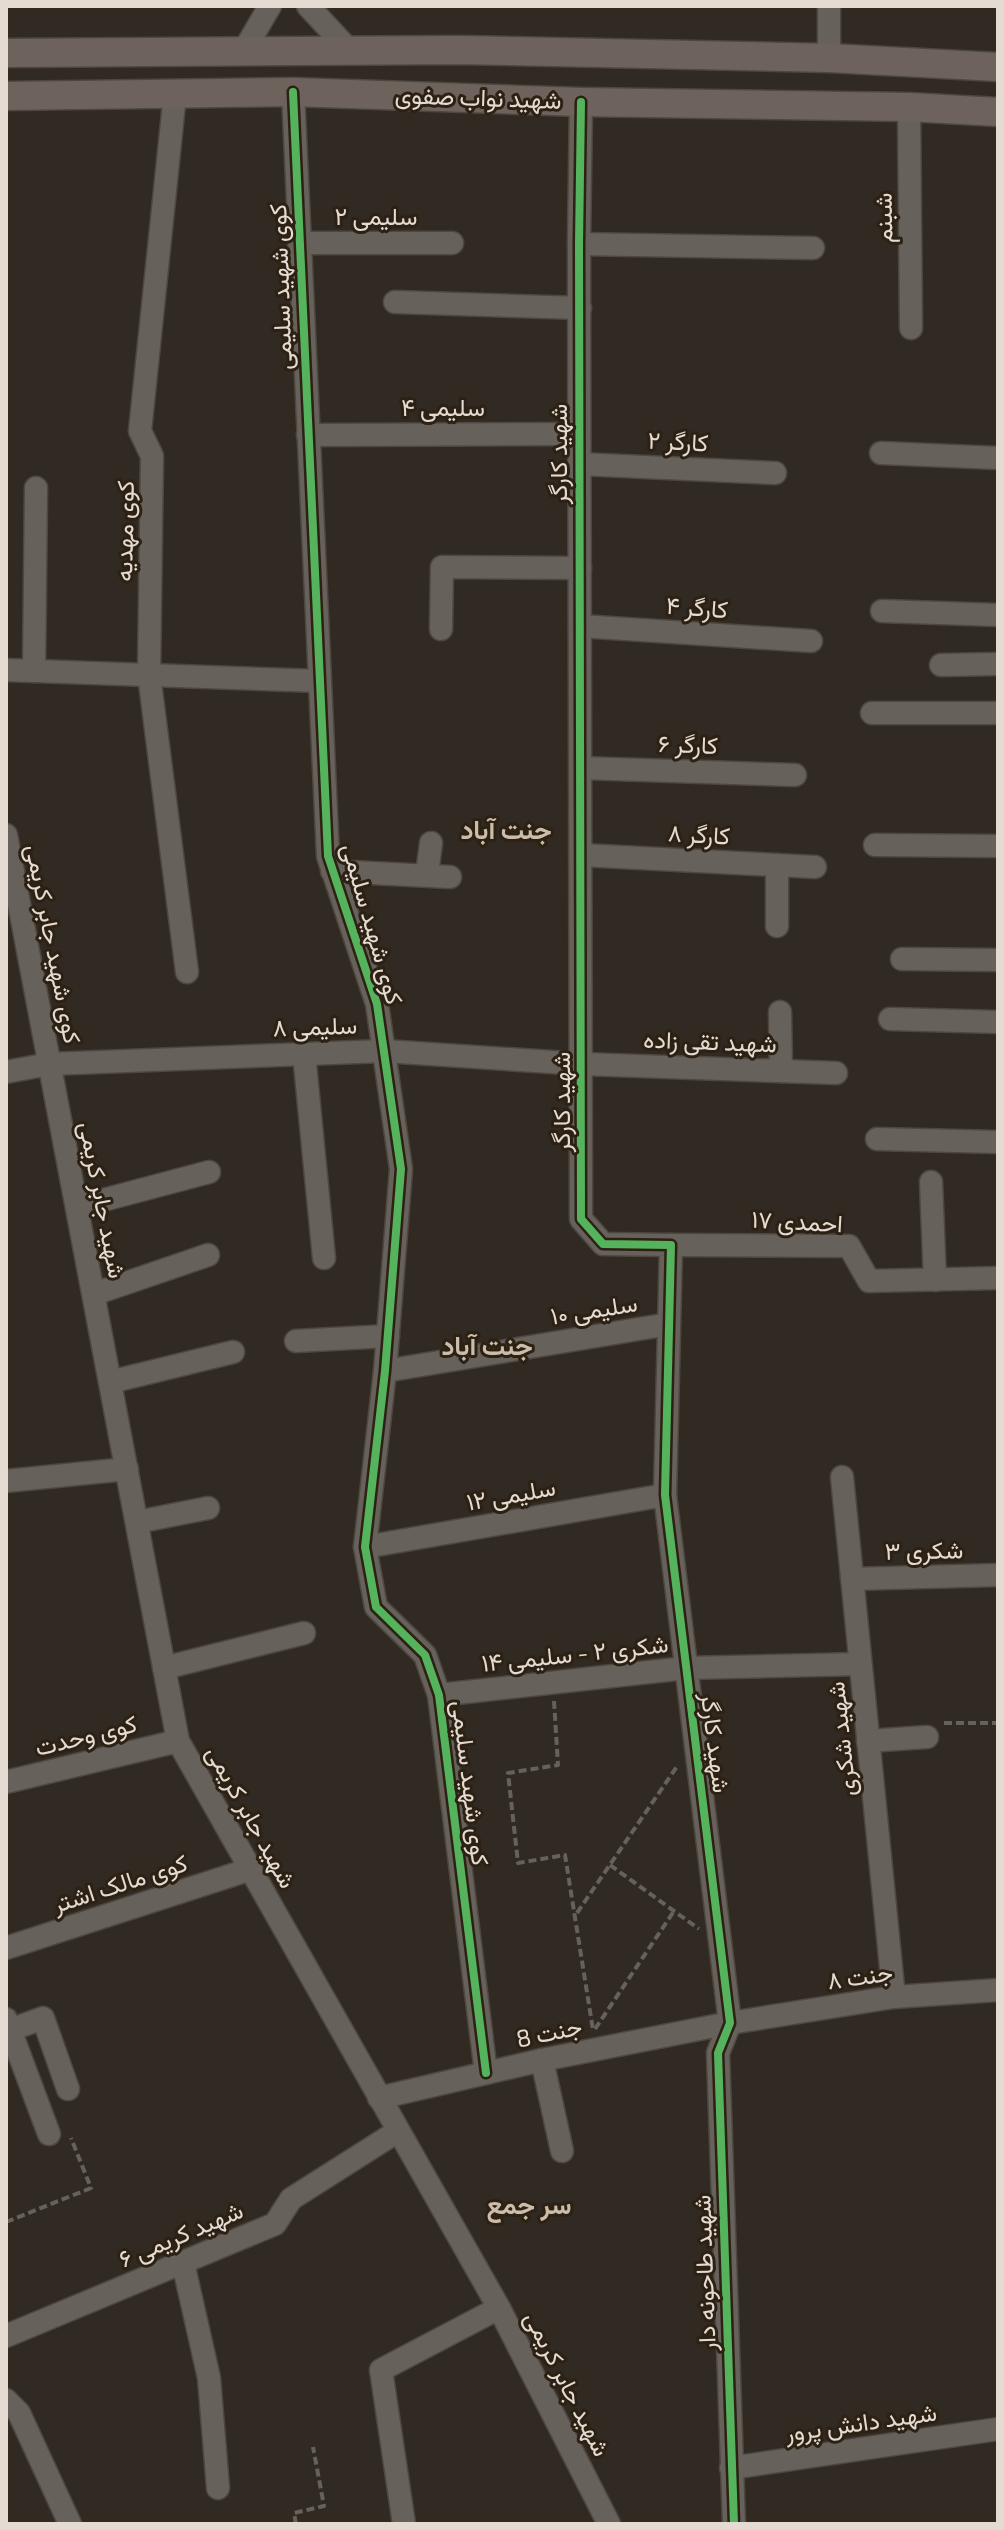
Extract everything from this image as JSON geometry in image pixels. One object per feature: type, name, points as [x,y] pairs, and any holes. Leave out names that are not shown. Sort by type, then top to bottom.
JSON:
[{"type":"main road","name":"شهید نواب صفوی","points":[[6,53],[461,50],[829,58],[998,67]]},
{"type":"main road","name":"شهید نواب صفوی","points":[[6,96],[293,92],[581,102],[909,107],[998,112]]},
{"type":"street","points":[[243,52],[270,6]]},
{"type":"street","points":[[308,6],[349,50]]},
{"type":"street","points":[[829,6],[829,58]]},
{"type":"street","name":"کوی شهید سلیمی","points":[[293,92],[328,856],[377,1004],[401,1169],[385,1371],[365,1547],[376,1607],[425,1655],[439,1695],[486,2073]]},
{"type":"street","name":"کوی مهدیه","points":[[175,94],[140,431],[152,456],[149,675],[187,972]]},
{"type":"street","name":"شهید کارگر","points":[[581,102],[581,1219],[603,1244],[671,1245],[665,1495],[730,2023]]},
{"type":"street","name":"شبنم","points":[[909,107],[911,328]]},
{"type":"street","name":"سلیمی ۲","points":[[299,243],[452,243]]},
{"type":"street","points":[[579,244],[813,248]]},
{"type":"street","points":[[395,302],[580,308]]},
{"type":"street","name":"سلیمی ۴","points":[[308,435],[579,434]]},
{"type":"street","points":[[881,453],[998,458]]},
{"type":"street","name":"کارگر ۲","points":[[579,464],[775,473]]},
{"type":"street","points":[[34,671],[36,488]]},
{"type":"street","points":[[441,629],[442,567],[580,568]]},
{"type":"street","points":[[882,611],[998,615]]},
{"type":"street","name":"کارگر ۴","points":[[580,626],[811,641]]},
{"type":"street","points":[[941,665],[998,664]]},
{"type":"street","points":[[6,670],[319,681]]},
{"type":"street","points":[[872,713],[998,713]]},
{"type":"street","name":"کارگر ۶","points":[[581,768],[795,775]]},
{"type":"street","name":"کوی شهید جابر کریمی","points":[[6,835],[15,928],[49,1064]]},
{"type":"street","points":[[427,874],[431,843]]},
{"type":"street","points":[[875,845],[998,846]]},
{"type":"street","name":"کارگر ۸","points":[[581,855],[815,867]]},
{"type":"street","points":[[777,865],[777,926]]},
{"type":"street","points":[[332,871],[450,877]]},
{"type":"street","points":[[902,959],[998,960]]},
{"type":"street","points":[[780,1012],[781,1071]]},
{"type":"street","points":[[890,1019],[998,1022]]},
{"type":"street","name":"سلیمی ۸","points":[[6,1072],[49,1064],[384,1051],[582,1064]]},
{"type":"street","points":[[304,1054],[324,1258]]},
{"type":"street","name":"شهید جابر کریمی","points":[[49,1064],[178,1741],[499,2308],[609,2524]]},
{"type":"street","name":"شهید تقی زاده","points":[[582,1064],[836,1073]]},
{"type":"street","points":[[877,1139],[998,1142]]},
{"type":"street","points":[[77,1207],[209,1172]]},
{"type":"street","points":[[931,1182],[935,1280]]},
{"type":"street","name":"احمدی ۱۷","points":[[671,1245],[849,1246],[869,1281],[998,1278]]},
{"type":"street","points":[[94,1294],[208,1255]]},
{"type":"street","name":"سلیمی ۱۰","points":[[385,1371],[669,1324]]},
{"type":"street","points":[[296,1341],[388,1336]]},
{"type":"street","points":[[110,1382],[233,1352]]},
{"type":"street","points":[[6,1481],[127,1469]]},
{"type":"street","name":"شهید شکری","points":[[842,1477],[894,1997]]},
{"type":"street","name":"سلیمی ۱۲","points":[[365,1547],[665,1495]]},
{"type":"street","points":[[137,1522],[208,1508]]},
{"type":"street","name":"شکری ۳","points":[[852,1579],[998,1575]]},
{"type":"street","points":[[164,1668],[304,1633]]},
{"type":"street","name":"شکری ۲ - سلیمی ۱۴","points":[[439,1695],[686,1668],[860,1664]]},
{"type":"street","points":[[868,1741],[927,1737]]},
{"type":"street","name":"کوی وحدت","points":[[6,1782],[178,1741]]},
{"type":"street","name":"کوی مالک اشتر","points":[[6,1948],[251,1869]]},
{"type":"street","name":"جنت ۸","points":[[730,2023],[894,1997],[998,1990]]},
{"type":"street","points":[[49,2134],[8,2025],[43,2018],[68,2089]]},
{"type":"street","name":"جنت 8","points":[[379,2098],[542,2060],[595,2040],[730,2023]]},
{"type":"street","name":"شهيد طاحونه دار","points":[[730,2023],[718,2053],[734,2524]]},
{"type":"street","points":[[542,2060],[562,2151]]},
{"type":"street","name":"شهید کریمی ۶","points":[[6,2336],[275,2224],[291,2199],[398,2131]]},
{"type":"street","points":[[183,2263],[209,2378],[218,2488]]},
{"type":"street","points":[[404,2524],[381,2370],[499,2308]]},
{"type":"street","points":[[6,2400],[19,2413],[70,2524]]},
{"type":"street","name":"شهید دانش پرور","points":[[731,2468],[998,2429]]},
{"type":"path","points":[[553,1683],[558,1765],[508,1773],[518,1863],[565,1855],[595,2040]]},
{"type":"path","points":[[927,1737],[927,1723],[998,1723]]},
{"type":"path","points":[[576,1914],[695,1740]]},
{"type":"path","points":[[610,1865],[720,1944]]},
{"type":"path","points":[[595,2040],[674,1911]]},
{"type":"path","points":[[6,2222],[91,2188],[69,2134],[49,2134]]},
{"type":"path","points":[[296,2524],[294,2513],[324,2506],[313,2447]]},
{"type":"cycle path","points":[[293,92],[328,856],[377,1004],[401,1169],[385,1371],[365,1547],[376,1607],[425,1655],[439,1695],[486,2073]]},
{"type":"cycle path","points":[[581,102],[581,1219],[603,1244],[671,1245],[665,1495],[730,2023],[718,2053],[734,2524]]},
{"type":"district","name":"جنت آباد","points":[[506,830]]},
{"type":"district","name":"جنت آباد","points":[[487,1346]]},
{"type":"district","name":"سر جمع","points":[[529,2205]]}]
